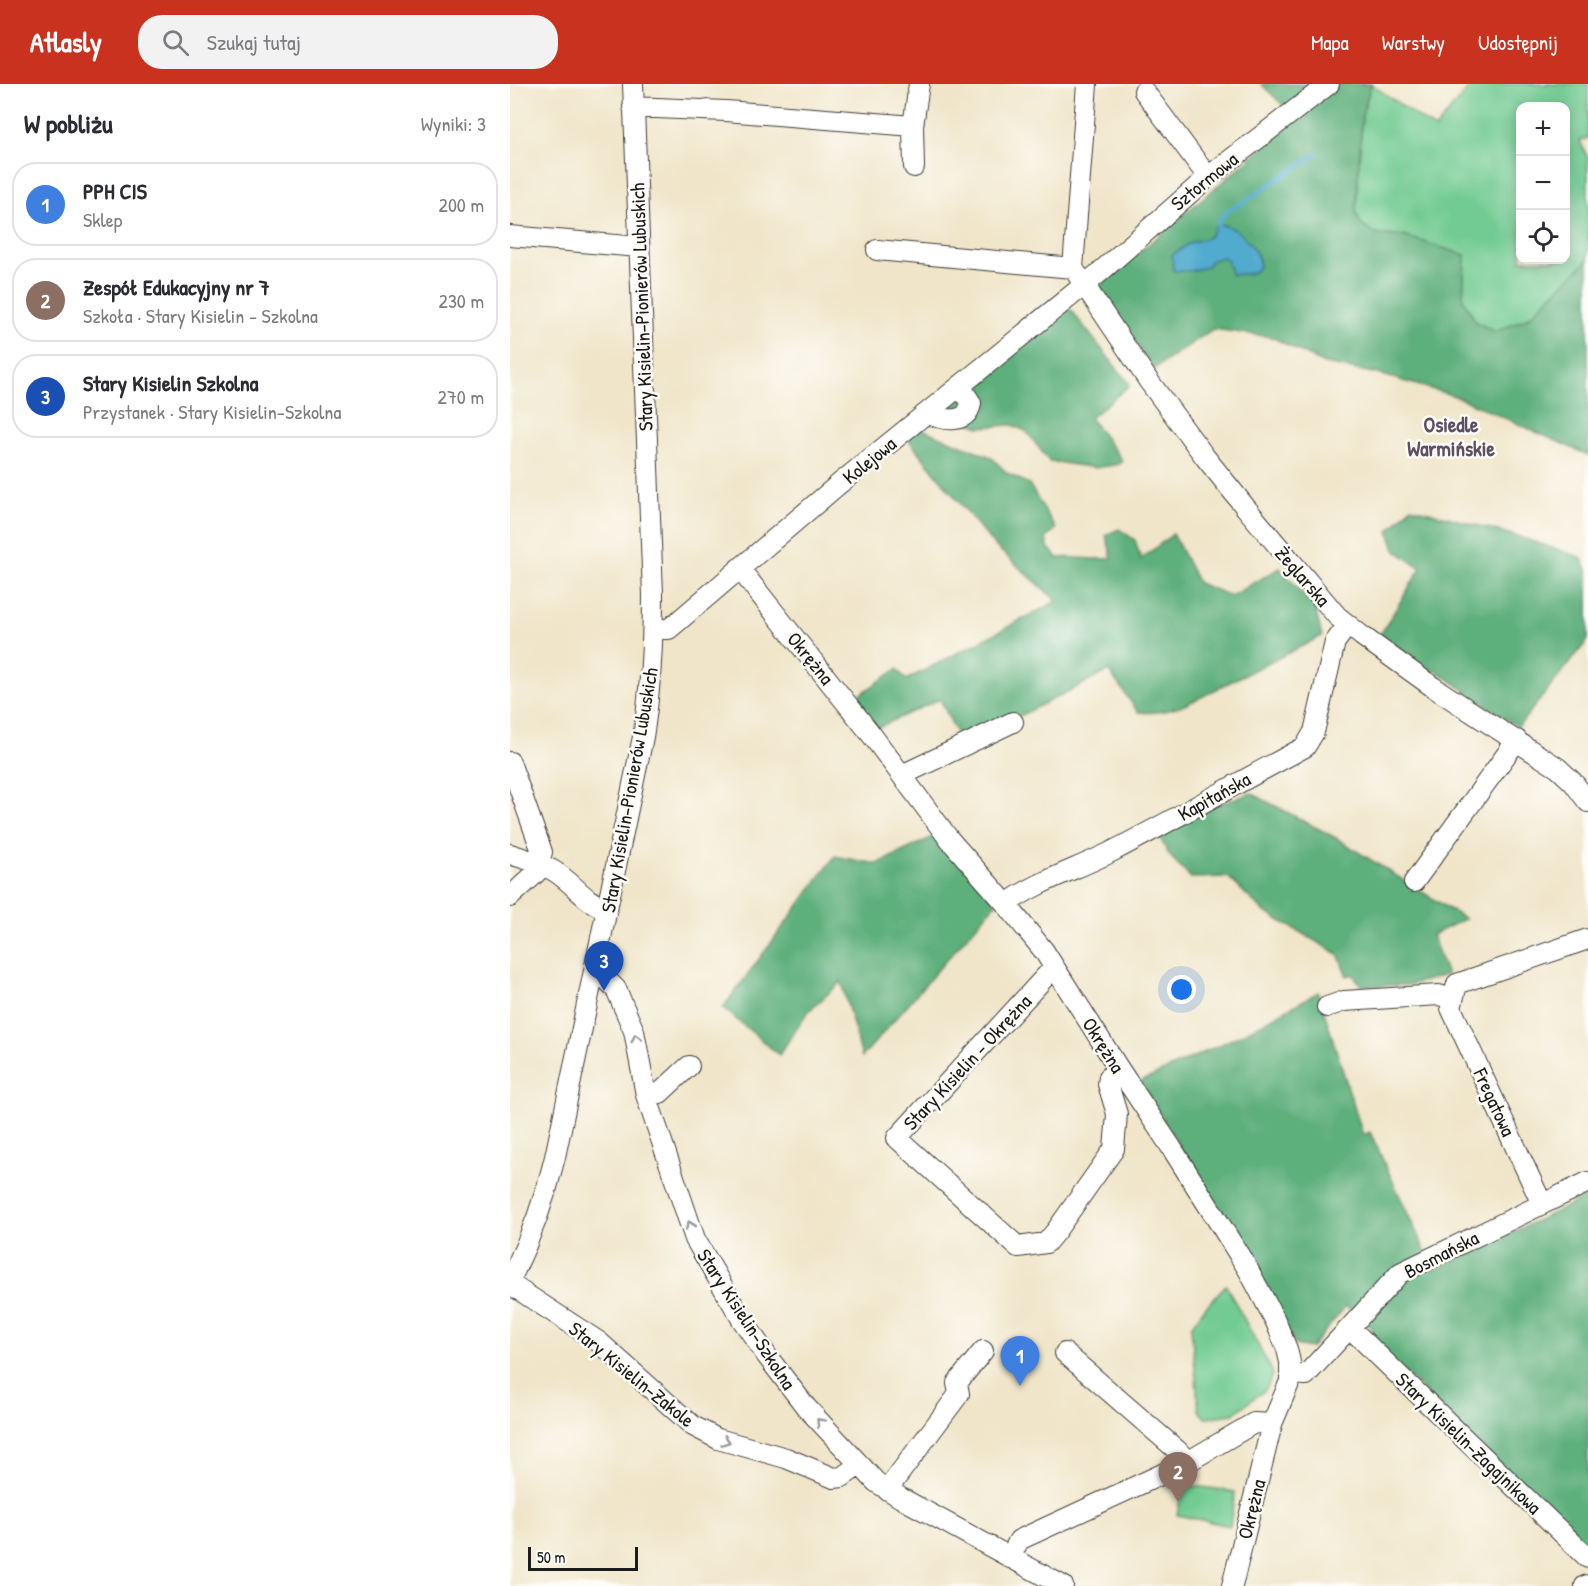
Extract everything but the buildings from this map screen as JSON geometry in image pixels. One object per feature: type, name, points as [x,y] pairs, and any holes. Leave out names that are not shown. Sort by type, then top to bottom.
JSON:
[{"type":"street","name":"Stary Kisielin-Pionierów Lubuskich","points":[[510,1282],[525,1250],[548,1187],[594,974],[649,699],[653,629],[633,84]]},
{"type":"street","points":[[914,167],[913,126],[919,84]]},
{"type":"street","points":[[877,250],[1073,268],[1087,84]]},
{"type":"street","name":"Sztormowa","points":[[1084,284],[1208,177],[1329,84]]},
{"type":"street","points":[[1144,91],[1208,177]]},
{"type":"street","points":[[633,107],[726,111],[913,126]]},
{"type":"street","points":[[510,236],[639,247]]},
{"type":"street","name":"Żeglarska","points":[[1073,268],[1148,380],[1205,457],[1316,592],[1348,625],[1433,687],[1558,768],[1573,782],[1588,802]]},
{"type":"street","name":"Kolejowa","points":[[653,629],[669,629],[738,568],[1084,284]]},
{"type":"street","name":"Okrężna","points":[[738,568],[902,775],[949,839],[1044,951],[1249,1271],[1285,1341],[1291,1374],[1288,1388],[1272,1424],[1232,1586]]},
{"type":"street","name":"Kapitańska","points":[[1006,904],[1021,893],[1096,860],[1151,832],[1194,806],[1305,747],[1314,732],[1335,642],[1348,625]]},
{"type":"street","points":[[902,775],[1013,722]]},
{"type":"street","points":[[1414,882],[1517,740]]},
{"type":"street","points":[[510,762],[542,852],[536,873],[510,897]]},
{"type":"street","points":[[510,854],[554,870],[575,886],[591,903],[607,909]]},
{"type":"street","points":[[1327,1007],[1344,1000],[1439,995],[1452,999],[1457,984],[1588,939]]},
{"type":"street","name":"Stary Kisielin - Okrężna","points":[[1055,969],[897,1138],[1018,1246],[1046,1243],[1114,1149],[1117,1114],[1108,1084],[1109,1077],[1119,1069]]},
{"type":"street","name":"Stary Kisielin-Szkolna","points":[[594,974],[602,975],[616,989],[630,1021],[638,1046],[646,1095],[695,1239],[766,1356],[806,1407],[859,1466],[887,1490],[1064,1586]]},
{"type":"street","name":"Fregatowa","points":[[1452,999],[1451,1008],[1542,1203]]},
{"type":"street","points":[[646,1095],[660,1093],[689,1066]]},
{"type":"street","name":"Bosmańska","points":[[1291,1374],[1306,1375],[1400,1273],[1588,1182]]},
{"type":"street","name":"Stary Kisielin-Zakole","points":[[510,1282],[599,1342],[693,1426],[718,1439],[786,1458],[834,1478],[842,1477],[859,1466]]},
{"type":"street","name":"Stary Kisielin-Zagajnikowa","points":[[1350,1328],[1588,1558]]},
{"type":"street","points":[[887,1490],[959,1394],[957,1383],[983,1351]]},
{"type":"street","points":[[1065,1353],[1187,1461]]},
{"type":"street","points":[[1010,1558],[1018,1540],[1187,1461],[1254,1422],[1272,1424]]},
{"type":"green space","points":[[1261,84],[1371,84],[1362,115],[1356,213],[1362,226],[1378,235],[1404,236],[1465,255],[1463,299],[1476,322],[1495,332],[1528,318],[1588,260],[1588,455],[1455,396],[1379,374],[1324,364],[1272,337],[1213,329],[1154,369],[1115,314],[1099,286],[1299,117],[1288,110]]},
{"type":"green space","points":[[1371,84],[1435,129],[1472,84],[1588,84],[1588,138],[1580,141],[1588,158],[1588,260],[1528,318],[1495,332],[1476,322],[1463,299],[1465,255],[1404,236],[1379,235],[1362,226],[1356,213],[1362,115]]},
{"type":"green space","points":[[1066,304],[1130,385],[1090,418],[1122,460],[1120,464],[1095,468],[1049,461],[1026,431],[1012,425],[980,427],[957,420],[941,404]]},
{"type":"green space","points":[[919,428],[991,457],[1007,473],[1029,484],[1056,529],[1046,538],[1048,547],[1057,558],[1112,558],[1106,535],[1119,529],[1135,540],[1141,559],[1173,534],[1198,583],[1231,596],[1280,568],[1315,608],[1322,636],[1199,698],[1165,711],[1138,712],[1109,671],[962,745],[940,699],[864,734],[842,707],[897,669],[906,680],[1057,601],[993,544],[907,438]]},
{"type":"green space","points":[[1411,507],[1516,536],[1581,557],[1588,572],[1588,640],[1518,727],[1380,635],[1421,568],[1395,550],[1389,531]]},
{"type":"green space","points":[[1251,793],[1336,838],[1465,919],[1432,935],[1447,975],[1409,985],[1361,986],[1353,974],[1347,976],[1338,954],[1263,911],[1228,877],[1191,878],[1169,855],[1155,828]]},
{"type":"green space","points":[[937,835],[996,903],[862,1057],[841,982],[808,1012],[779,1055],[723,1008],[835,856],[877,864]]},
{"type":"green space","points":[[1318,992],[1363,1135],[1370,1132],[1434,1270],[1588,1196],[1588,1551],[1377,1346],[1370,1326],[1346,1306],[1311,1348],[1295,1345],[1268,1291],[1140,1082],[1243,1034]]},
{"type":"green space","points":[[1226,1285],[1273,1373],[1266,1389],[1233,1414],[1205,1418],[1199,1411],[1191,1327]]},
{"type":"green space","points":[[1183,1484],[1235,1492],[1230,1526],[1177,1515]]},
{"type":"water","points":[[1223,225],[1236,230],[1251,245],[1258,258],[1257,270],[1249,274],[1232,275],[1227,260],[1223,257],[1210,261],[1208,266],[1200,269],[1173,270],[1172,255],[1190,243],[1206,239],[1215,227]]},
{"type":"waterway","points":[[1218,226],[1228,210],[1317,154]]},
{"type":"place","name":"Stary Kisielin Szkolna","points":[[604,991]]},
{"type":"place","name":"PPH CIS","points":[[1020,1386]]},
{"type":"place","name":"Zespół Edukacyjny nr 7","points":[[1178,1502]]},
{"type":"district","name":"Osiedle Warmińskie","points":[[1451,436]]}]
